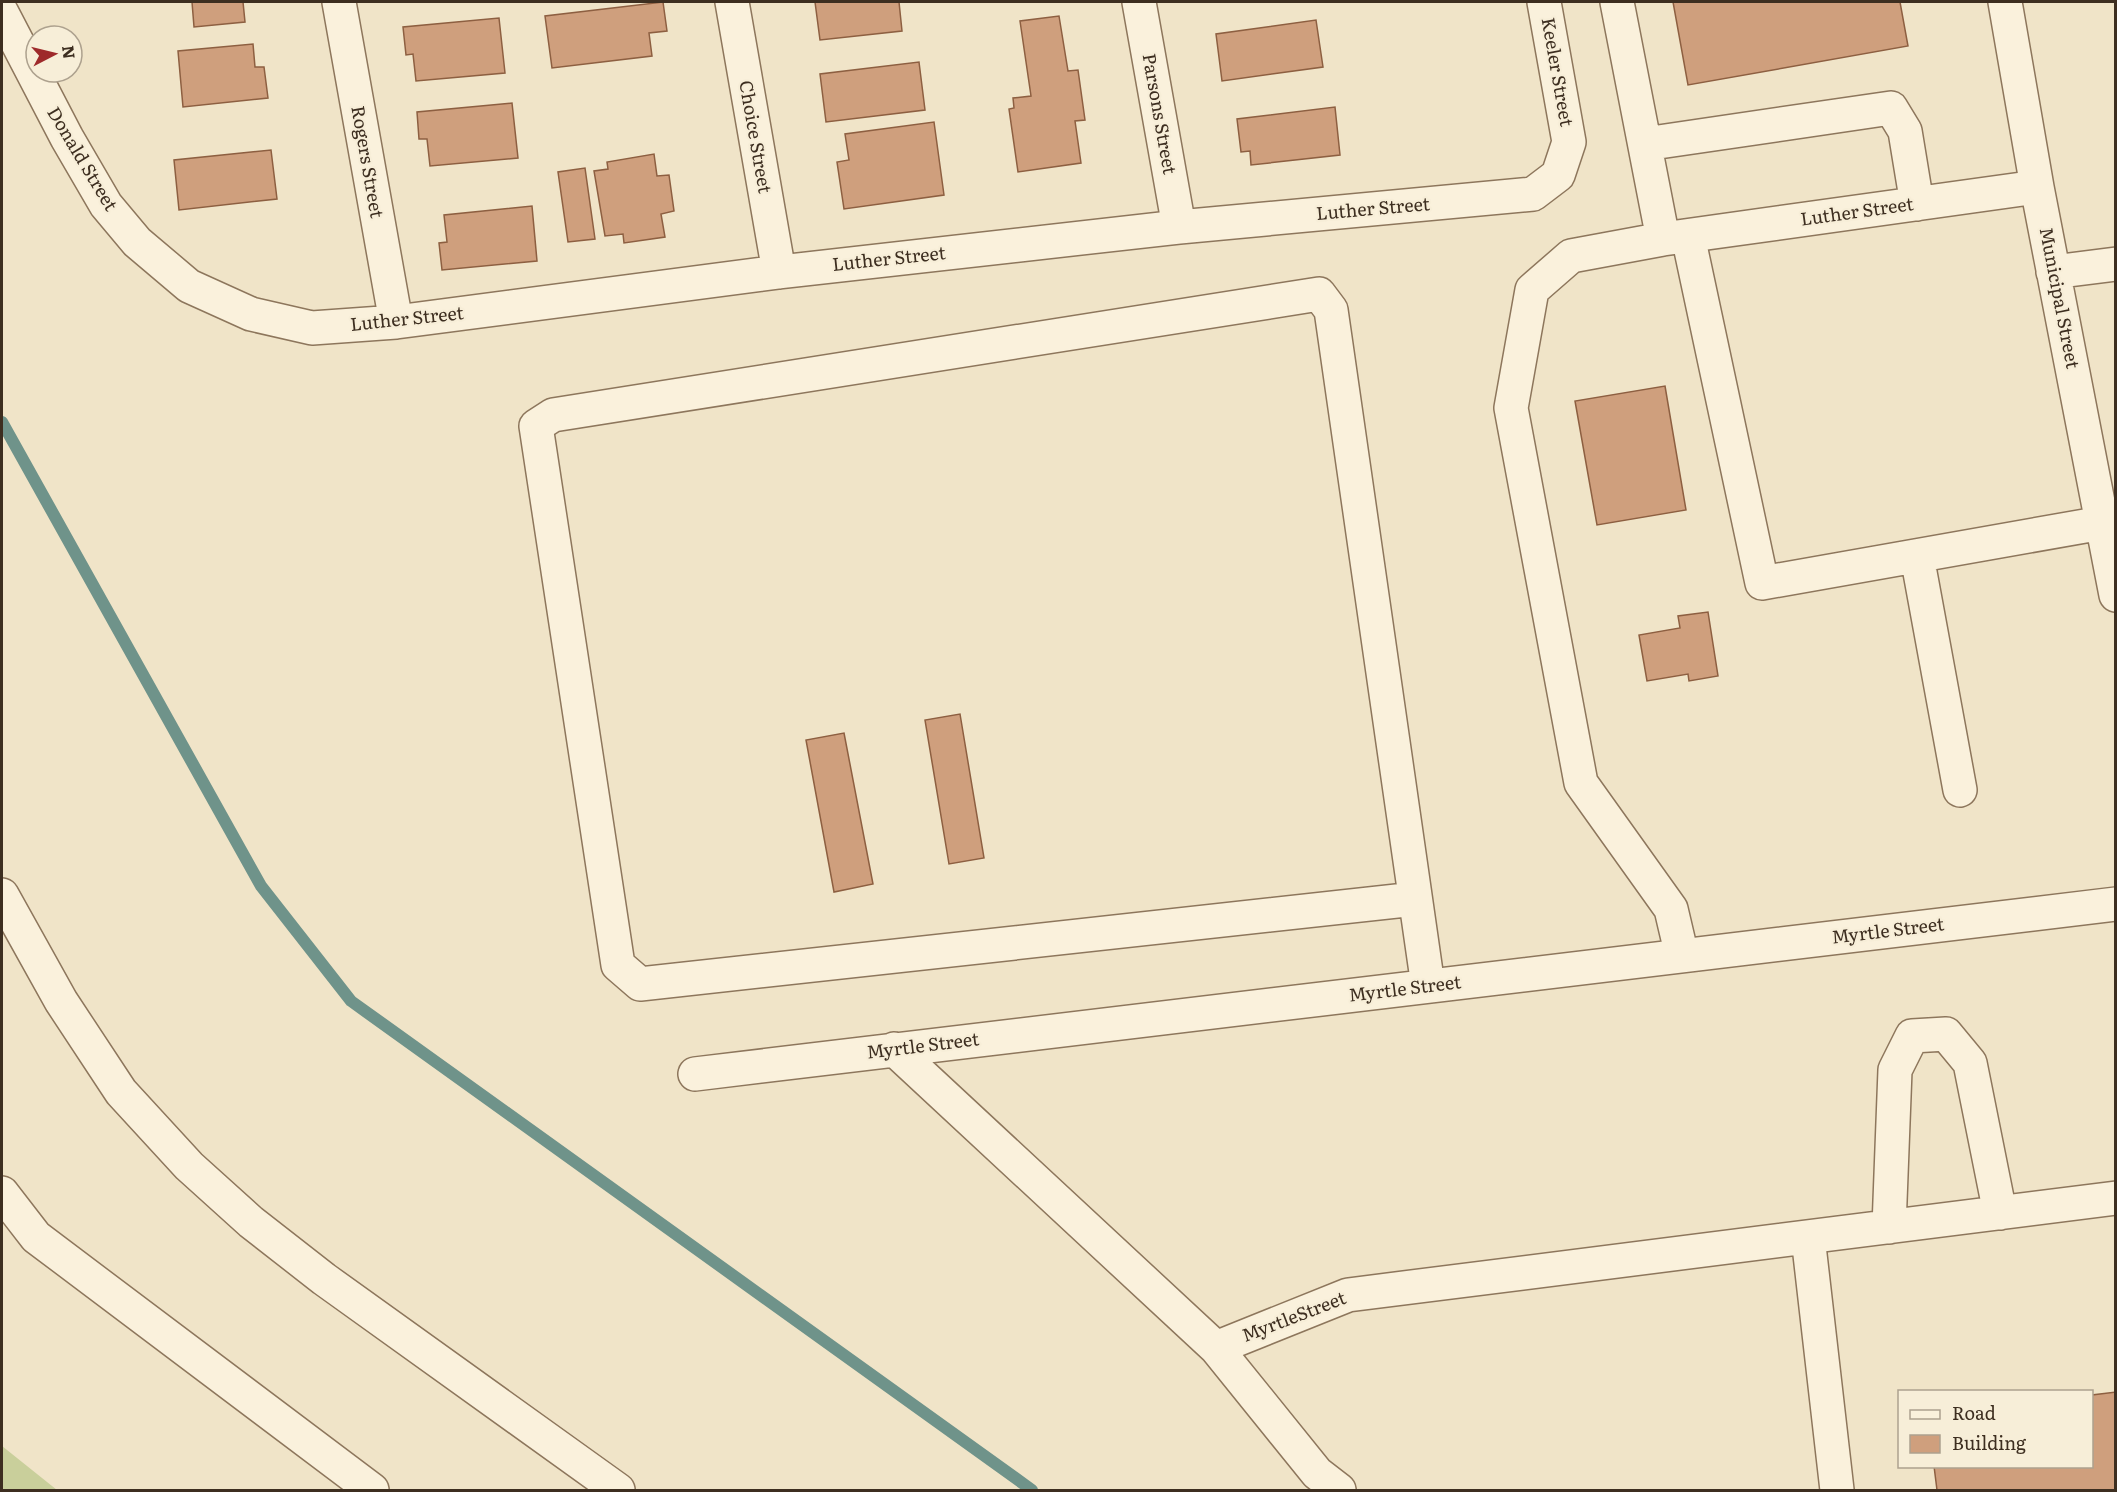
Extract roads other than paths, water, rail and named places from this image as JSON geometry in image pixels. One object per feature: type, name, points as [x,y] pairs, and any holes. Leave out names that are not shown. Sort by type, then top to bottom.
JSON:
[{"type":"street","name":"Rogers Street","points":[[339,2],[396,322]]},
{"type":"street","name":"Choice Street","points":[[732,2],[779,272]]},
{"type":"street","name":"Parsons Street","points":[[1139,2],[1179,227]]},
{"type":"street","name":"Keeler Street","points":[[1544,2],[1569,142]]},
{"type":"street","points":[[1617,2],[1664,239],[1762,583],[2102,523]]},
{"type":"street","name":"Municipal Street","points":[[2005,2],[2037,187],[2115,595]]},
{"type":"street","name":"Donald Street","points":[[2,13],[67,138],[106,205],[138,242],[189,286]]},
{"type":"street","points":[[1645,144],[1891,108],[1905,131],[1917,204]]},
{"type":"street","name":"Luther Street","points":[[189,286],[251,314],[312,328],[396,322],[779,272],[1179,227],[1533,194],[1558,175],[1569,142]]},
{"type":"street","name":"Luther Street","points":[[1682,956],[1671,909],[1581,783],[1511,408],[1532,290],[1571,256],[1664,239],[2037,187]]},
{"type":"street","points":[[2054,272],[2115,264]]},
{"type":"street","points":[[1415,899],[640,984],[618,965],[536,426],[553,415],[1319,294],[1330,310],[1428,986]]},
{"type":"street","points":[[1917,556],[1960,790]]},
{"type":"street","points":[[2,895],[61,1001],[121,1092],[189,1166],[251,1222],[324,1279],[618,1491]]},
{"type":"street","name":"Myrtle Street","points":[[695,1074],[2115,904]]},
{"type":"street","points":[[1889,1227],[1894,1070],[1912,1036],[1946,1034],[1970,1063],[2000,1213]]},
{"type":"street","points":[[894,1049],[1216,1347],[1317,1473],[1339,1491]]},
{"type":"street","points":[[2,1193],[36,1237],[372,1491]]},
{"type":"street","name":"MyrtleStreet","points":[[1216,1347],[1348,1295],[2115,1198]]},
{"type":"street","points":[[1808,1237],[1837,1491]]},
{"type":"waterway","points":[[2,422],[261,886],[351,1001],[1032,1490]]}]
